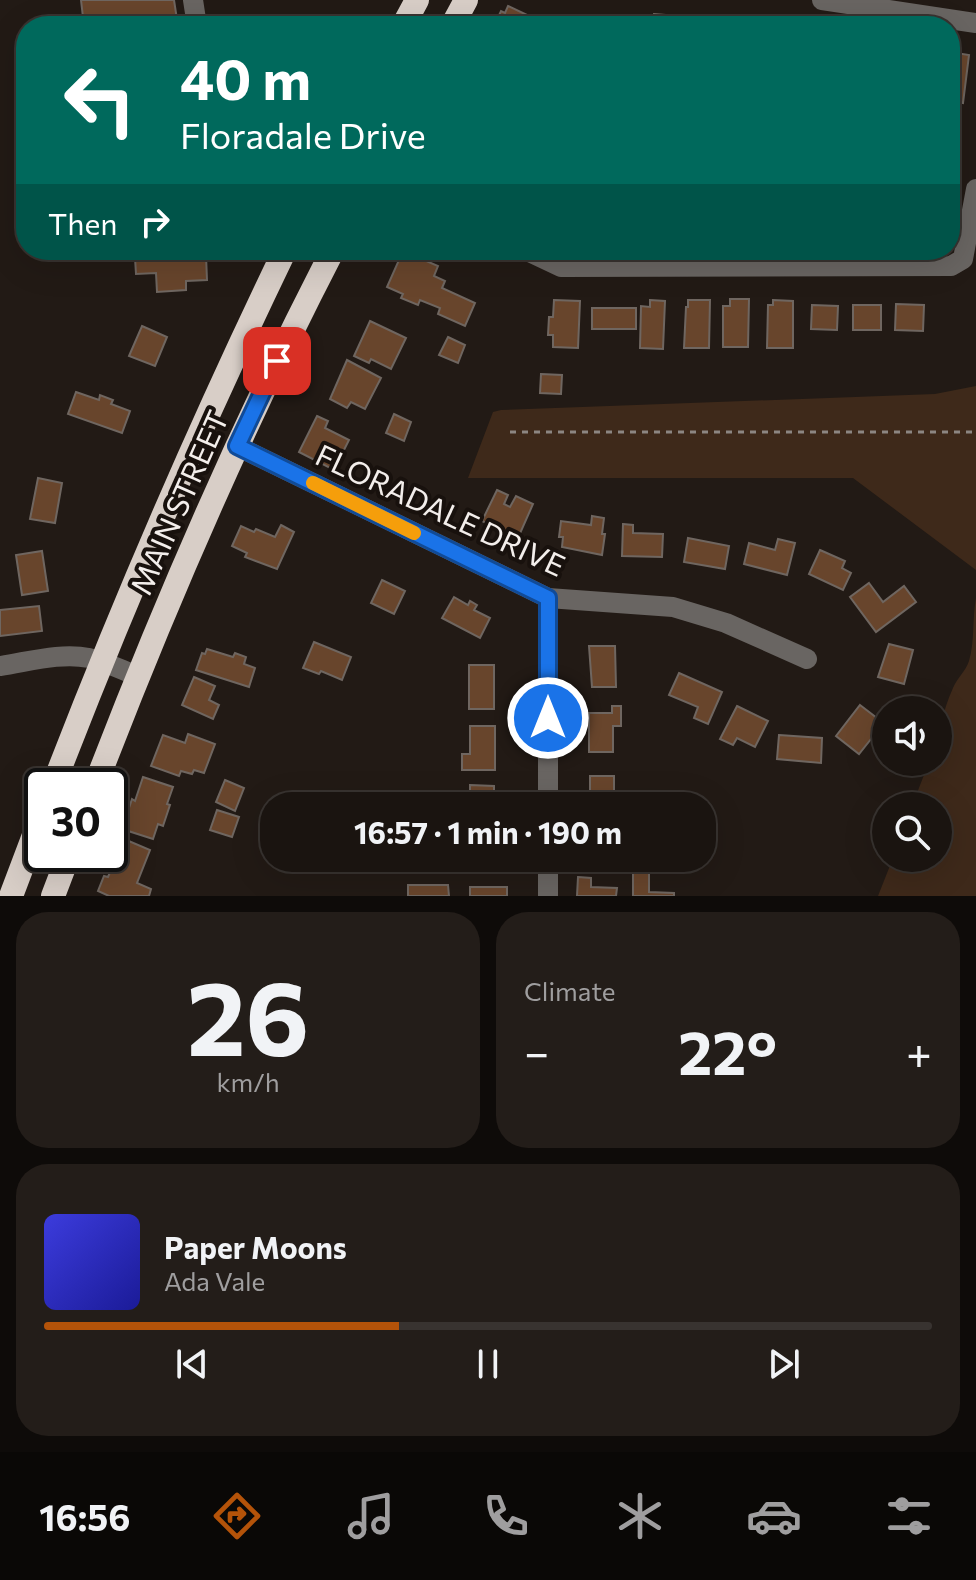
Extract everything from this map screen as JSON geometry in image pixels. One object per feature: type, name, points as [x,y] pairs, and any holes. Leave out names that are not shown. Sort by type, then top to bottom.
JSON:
[{"type":"highway","name":"MAIN STREET","points":[[60,768],[189,454],[280,260]]},
{"type":"highway","name":"MAIN STREET","points":[[102,768],[237,446],[328,260]]},
{"type":"highway","points":[[11,896],[24,861]]},
{"type":"highway","points":[[20,871],[55,890]]},
{"type":"street","points":[[822,0],[929,16]]},
{"type":"street","points":[[546,260],[561,267],[591,268],[951,266],[963,259],[976,189]]},
{"type":"street","name":"FLORADALE DRIVE","points":[[237,446],[548,598],[673,607],[726,623],[807,659]]},
{"type":"street","points":[[548,598],[548,792]]},
{"type":"street","points":[[0,666],[70,656],[86,657],[138,676]]},
{"type":"street","points":[[548,872],[548,896]]},
{"type":"path","points":[[510,432],[976,432]]},
{"type":"shaded area","points":[[976,386],[976,570],[853,478],[468,478],[493,412],[501,410],[935,394]]},
{"type":"shaded area","points":[[976,598],[976,896],[878,896],[887,872],[952,872],[952,792],[917,792],[924,776],[952,776],[950,696],[968,665]]},
{"type":"building","points":[[81,0],[174,0],[176,16],[83,16]]},
{"type":"building","points":[[508,6],[529,16],[499,16],[501,11],[505,13]]},
{"type":"building","points":[[960,54],[969,55],[963,103],[960,103]]},
{"type":"building","points":[[135,260],[206,260],[207,280],[186,281],[186,290],[157,292],[156,273],[136,274]]},
{"type":"building","points":[[399,260],[424,260],[438,266],[434,276],[445,281],[442,288],[475,303],[465,326],[438,314],[440,308],[420,300],[418,305],[401,298],[403,294],[387,287]]},
{"type":"building","points":[[730,299],[749,299],[748,347],[723,347],[723,306],[730,306]]},
{"type":"building","points":[[554,300],[580,301],[578,348],[553,347],[553,335],[548,335]]},
{"type":"building","points":[[650,300],[665,301],[663,349],[640,348],[641,306],[650,307]]},
{"type":"building","points":[[688,300],[710,300],[709,348],[684,348]]},
{"type":"building","points":[[773,300],[793,301],[793,348],[767,348],[768,305],[773,305]]},
{"type":"building","points":[[896,304],[924,305],[923,331],[895,330]]},
{"type":"building","points":[[812,305],[838,306],[837,330],[811,329]]},
{"type":"building","points":[[853,305],[881,305],[881,330],[853,330]]},
{"type":"building","points":[[592,308],[636,308],[636,329],[592,329]]},
{"type":"building","points":[[370,321],[406,338],[391,369],[371,359],[369,363],[354,356]]},
{"type":"building","points":[[142,326],[167,337],[155,366],[129,356]]},
{"type":"building","points":[[448,337],[465,345],[458,363],[439,355]]},
{"type":"building","points":[[347,360],[381,378],[365,409],[351,402],[347,408],[330,399]]},
{"type":"building","points":[[541,374],[562,375],[561,394],[540,393]]},
{"type":"building","points":[[76,392],[99,400],[100,395],[113,400],[111,404],[130,411],[122,433],[68,414]]},
{"type":"building","points":[[394,414],[411,422],[404,441],[386,433]]},
{"type":"building","points":[[317,416],[328,421],[325,428],[349,440],[334,470],[299,452]]},
{"type":"building","points":[[38,478],[62,483],[55,523],[30,519]]},
{"type":"building","points":[[497,490],[508,495],[504,504],[510,507],[516,496],[533,504],[518,538],[482,521]]},
{"type":"building","points":[[592,516],[604,518],[602,555],[562,547],[563,537],[559,537],[561,521],[591,525]]},
{"type":"building","points":[[623,524],[633,525],[633,533],[663,534],[662,557],[622,556]]},
{"type":"building","points":[[281,525],[294,532],[277,569],[245,557],[247,553],[232,546],[241,526],[275,537]]},
{"type":"building","points":[[688,538],[729,546],[725,569],[684,562]]},
{"type":"building","points":[[778,539],[795,543],[787,575],[744,564],[749,543],[775,550]]},
{"type":"building","points":[[820,550],[845,561],[842,568],[851,573],[843,590],[809,574]]},
{"type":"building","points":[[42,551],[48,591],[22,595],[16,555]]},
{"type":"building","points":[[382,580],[405,591],[394,614],[371,603]]},
{"type":"building","points":[[869,583],[883,602],[904,586],[916,602],[876,632],[850,597]]},
{"type":"building","points":[[454,597],[468,605],[470,601],[477,605],[474,610],[490,618],[480,638],[442,618]]},
{"type":"building","points":[[39,606],[42,631],[0,636],[0,610]]},
{"type":"building","points":[[314,642],[351,657],[342,680],[321,671],[319,674],[303,668]]},
{"type":"building","points":[[889,644],[913,650],[904,684],[878,677]]},
{"type":"building","points":[[589,646],[615,646],[616,687],[592,687]]},
{"type":"building","points":[[207,649],[233,657],[235,653],[246,657],[244,664],[255,668],[249,687],[196,670],[202,653],[205,654]]},
{"type":"building","points":[[469,665],[494,665],[494,709],[469,709]]},
{"type":"building","points":[[679,673],[722,692],[708,724],[694,718],[698,707],[669,695]]},
{"type":"building","points":[[194,677],[215,686],[209,700],[219,705],[213,719],[182,705]]},
{"type":"building","points":[[860,705],[872,714],[872,738],[859,754],[836,736]]},
{"type":"building","points":[[612,706],[621,706],[621,726],[613,726],[613,752],[589,752],[589,713],[612,713]]},
{"type":"building","points":[[737,706],[768,721],[755,747],[737,738],[733,745],[720,739]]},
{"type":"building","points":[[470,726],[495,726],[495,770],[462,770],[462,754],[470,754]]},
{"type":"building","points":[[188,734],[215,744],[204,773],[181,771],[179,776],[151,766],[163,735],[185,743]]},
{"type":"building","points":[[779,735],[822,738],[821,763],[777,759]]},
{"type":"building","points":[[590,776],[614,776],[614,792],[590,792]]},
{"type":"building","points":[[143,777],[173,787],[163,826],[158,824],[153,839],[128,831],[128,811],[132,799],[135,801]]},
{"type":"building","points":[[225,780],[244,788],[235,811],[216,802]]},
{"type":"building","points":[[470,785],[494,786],[494,792],[470,792]]},
{"type":"building","points":[[217,810],[239,817],[232,837],[210,830]]},
{"type":"building","points":[[128,841],[150,850],[137,883],[151,889],[149,896],[109,896],[98,891],[104,876],[108,877],[110,872],[128,872]]},
{"type":"building","points":[[633,872],[649,872],[649,892],[674,893],[674,896],[633,896]]},
{"type":"building","points":[[578,877],[591,878],[591,887],[617,888],[616,896],[577,896]]},
{"type":"building","points":[[408,885],[448,885],[449,896],[408,896]]},
{"type":"building","points":[[470,887],[507,887],[507,896],[470,896]]},
{"type":"slow traffic","points":[[313,483],[414,533]]},
{"type":"route","points":[[277,361],[237,446],[548,598],[548,718]]}]
